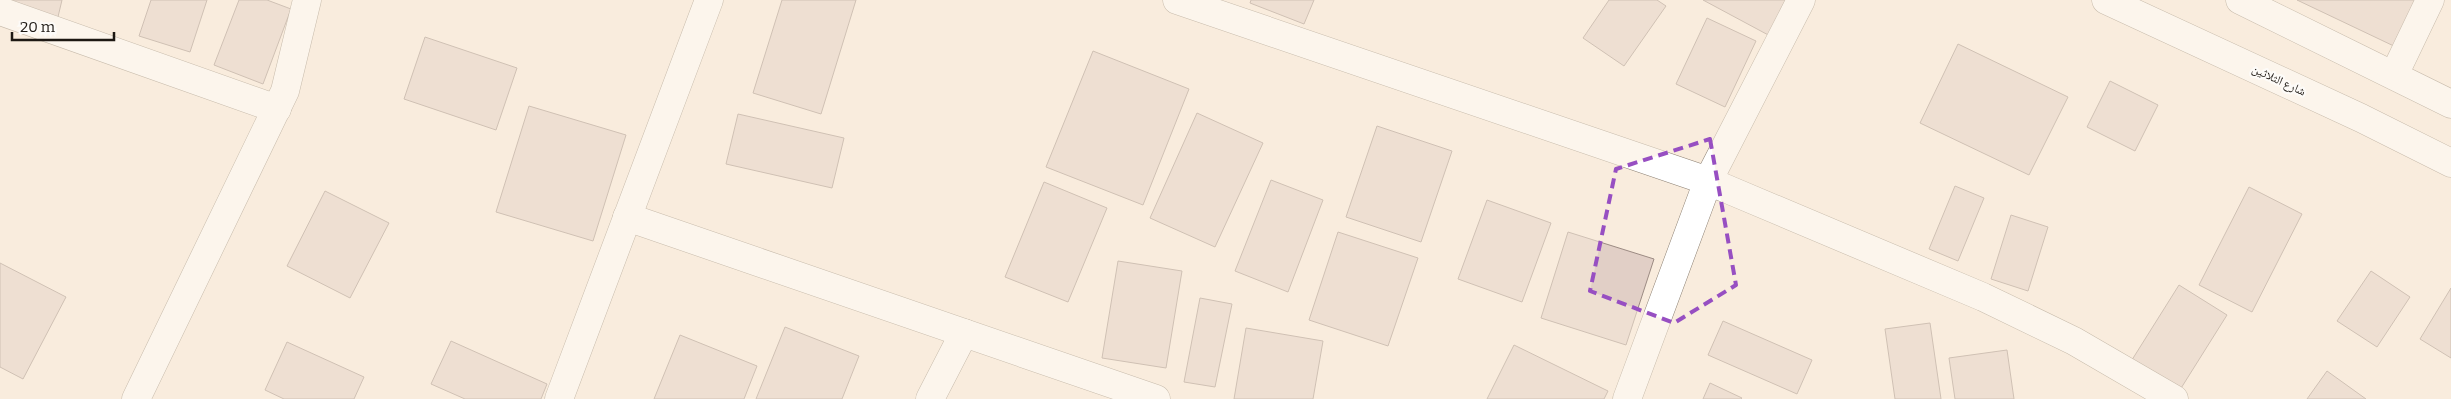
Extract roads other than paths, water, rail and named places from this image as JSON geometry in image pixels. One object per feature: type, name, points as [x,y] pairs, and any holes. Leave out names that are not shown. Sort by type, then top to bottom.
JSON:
[{"type":"street","points":[[136,399],[285,91],[307,0]]},
{"type":"street","points":[[559,399],[709,0]]},
{"type":"street","points":[[1178,0],[1708,181],[1983,296],[2074,340],[2174,399]]},
{"type":"street","points":[[1627,399],[1708,181],[1801,0]]},
{"type":"street","name":"شارع الثلاثين","points":[[2106,0],[2361,118],[2451,163]]},
{"type":"street","points":[[2240,0],[2451,104]]},
{"type":"street","points":[[2394,75],[2430,0]]},
{"type":"street","points":[[0,11],[276,109]]},
{"type":"street","points":[[627,217],[1156,399]]},
{"type":"street","points":[[930,399],[964,333]]}]
